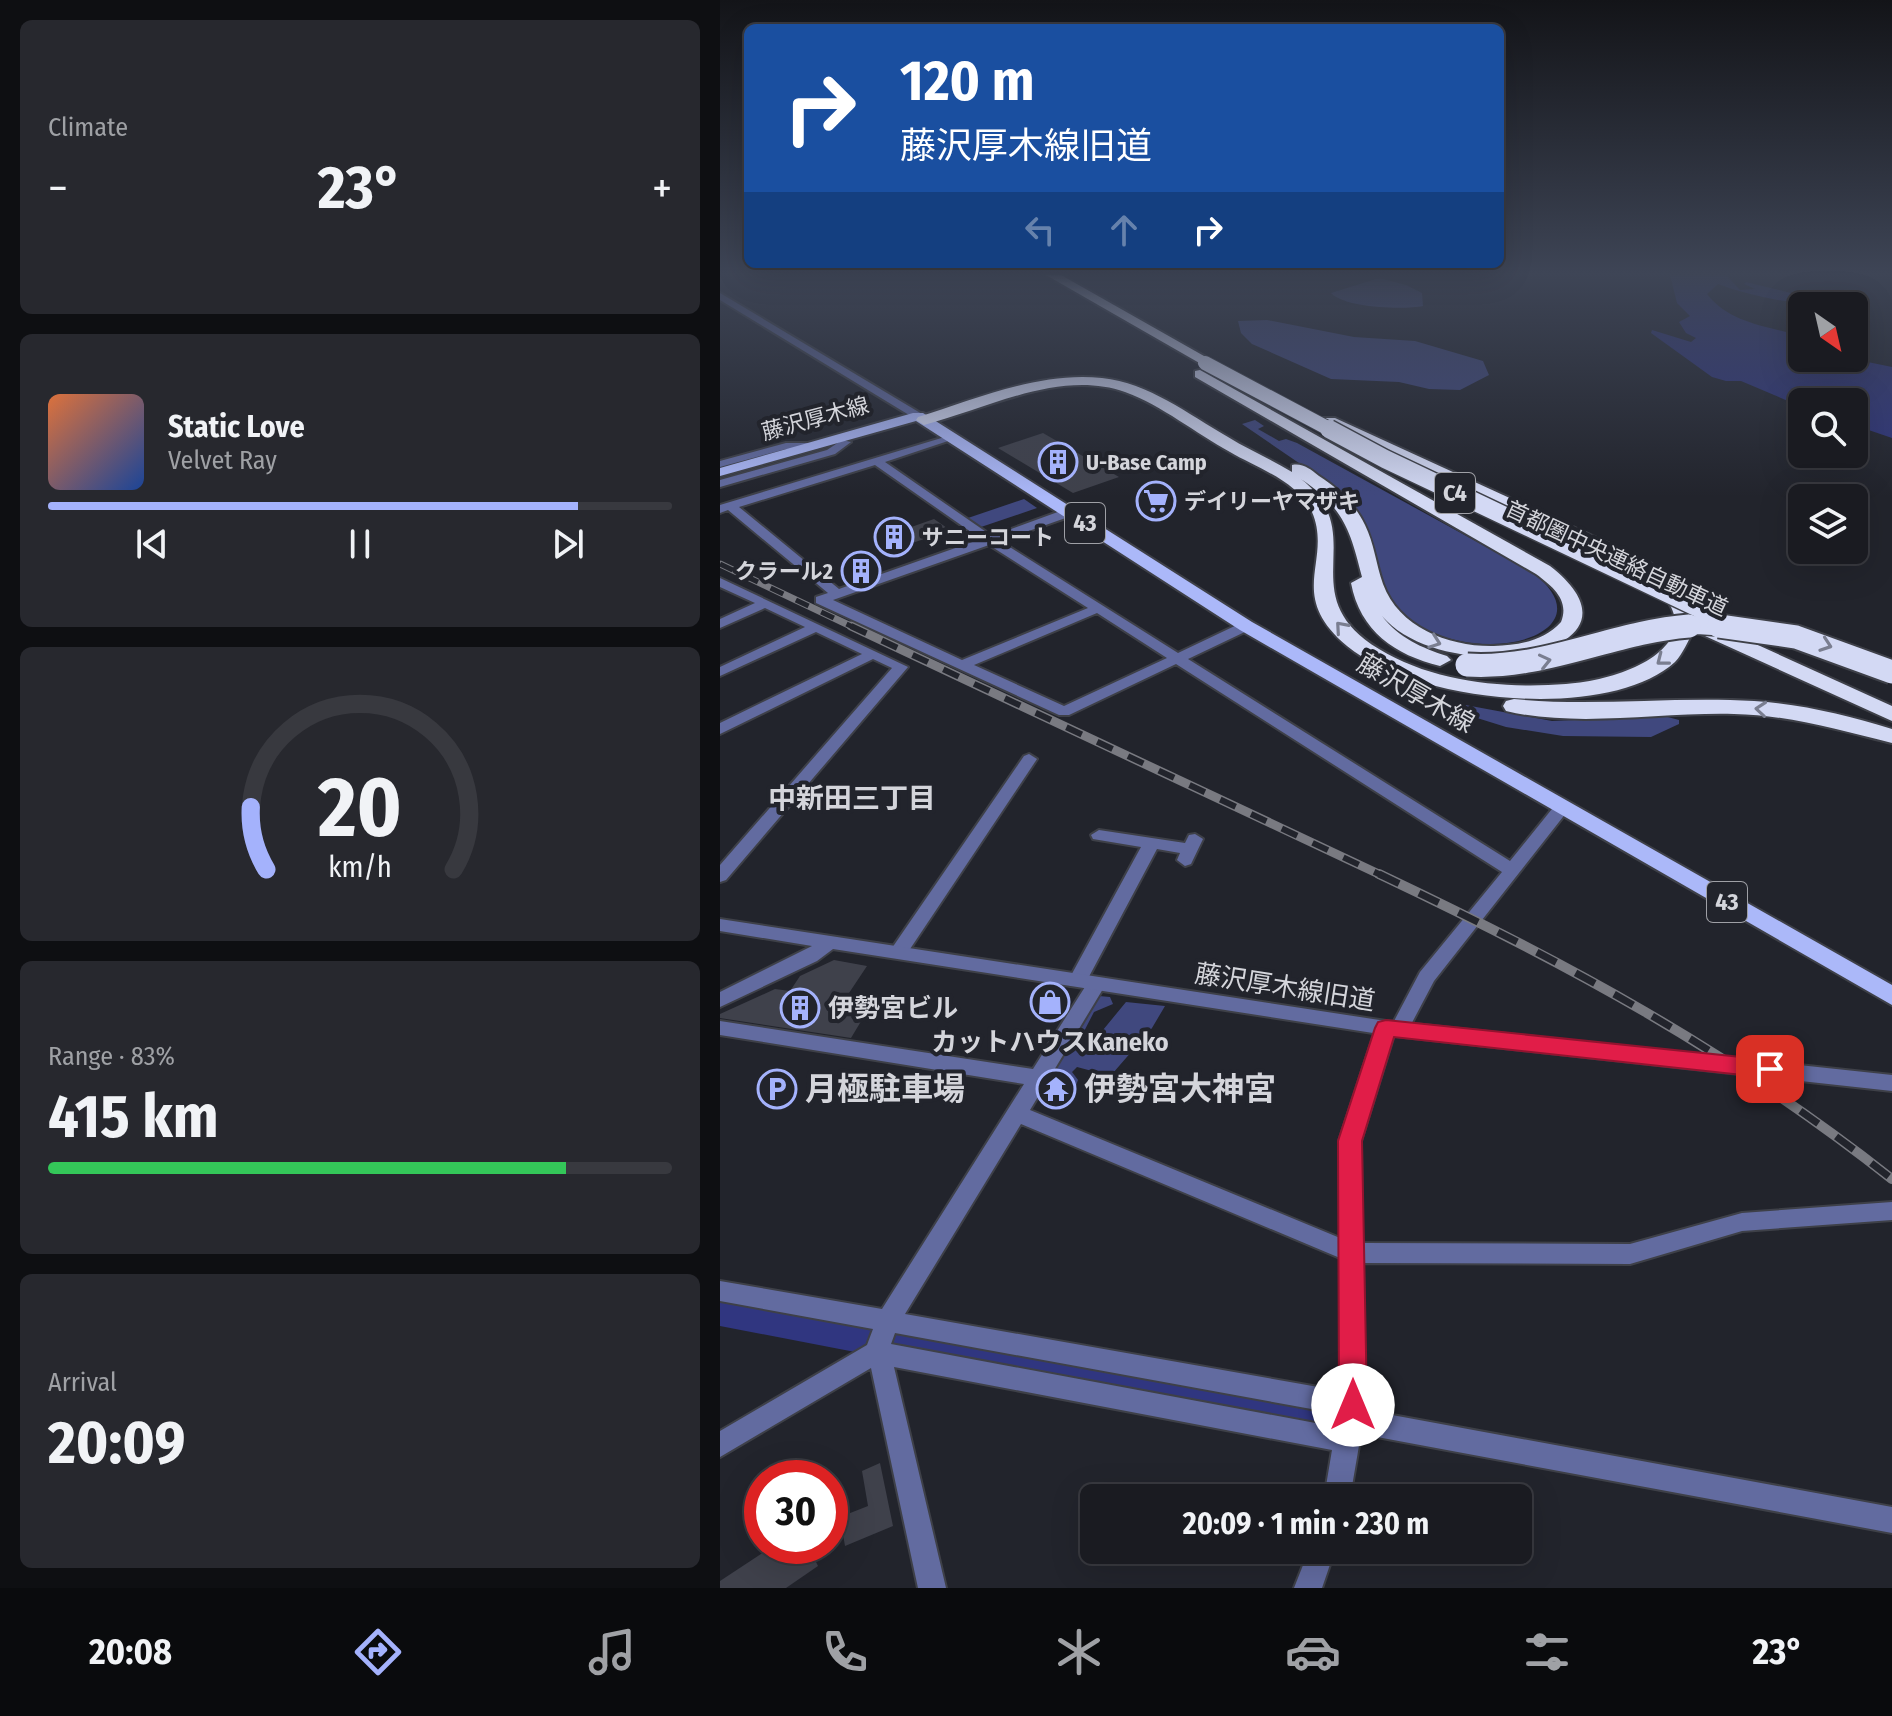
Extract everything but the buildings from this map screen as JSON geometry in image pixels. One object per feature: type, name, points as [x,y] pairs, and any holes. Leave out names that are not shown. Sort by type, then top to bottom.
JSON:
[{"type":"highway","name":"首都圏中央連絡自動車道","points":[[1159,349],[1242,397],[1484,524],[1892,714]]},
{"type":"highway","name":"首都圏中央連絡自動車道","points":[[1181,349],[1450,491],[1892,697]]},
{"type":"highway","points":[[1205,363],[1640,565],[1675,593],[1686,623],[1679,644],[1659,664],[1625,680],[1582,690],[1510,692],[1440,682],[1403,669],[1365,649]]},
{"type":"highway","points":[[915,415],[1050,381],[1091,378],[1134,383],[1181,402],[1305,473],[1336,497],[1358,529],[1375,588],[1387,611],[1409,629],[1436,643],[1485,652],[1536,646],[1568,627],[1575,611],[1569,594],[1554,578],[1242,397]]},
{"type":"highway","points":[[915,415],[1058,385],[1113,384],[1139,393],[1282,474],[1309,494],[1325,524],[1322,580],[1326,604],[1340,628],[1402,673],[1465,696],[1535,709],[1767,709],[1827,718],[1892,736]]},
{"type":"highway","points":[[1358,529],[1362,595],[1376,626],[1396,642],[1421,655],[1467,665],[1532,664],[1632,634],[1670,627],[1746,627],[1811,640],[1892,672]]},
{"type":"main road","name":"藤沢厚木線","points":[[720,474],[846,442],[915,415]]},
{"type":"main road","name":"藤沢厚木線","points":[[740,469],[915,415],[1246,626],[1892,996]]},
{"type":"street","points":[[807,349],[915,415]]},
{"type":"street","points":[[725,507],[952,438]]},
{"type":"street","points":[[720,484],[831,452],[846,442]]},
{"type":"street","points":[[720,464],[786,446],[816,446]]},
{"type":"street","points":[[876,461],[990,540],[1513,871]]},
{"type":"street","points":[[725,507],[837,594]]},
{"type":"street","points":[[1070,512],[821,600],[1064,712],[1246,626]]},
{"type":"street","points":[[720,582],[901,667],[720,876]]},
{"type":"street","points":[[720,624],[766,603]]},
{"type":"street","points":[[960,666],[1098,608]]},
{"type":"street","points":[[720,672],[816,627]]},
{"type":"street","points":[[720,729],[873,654]]},
{"type":"street","points":[[898,953],[1029,759]]},
{"type":"street","points":[[1340,1484],[1351,1422],[1350,1141],[1393,1029],[1427,977],[1562,808]]},
{"type":"street","points":[[1099,834],[1190,850]]},
{"type":"street","points":[[720,1445],[882,1336],[1038,1078],[1152,843]]},
{"type":"street","name":"藤沢厚木線旧道","points":[[720,925],[1393,1029],[1892,1083]]},
{"type":"street","points":[[720,1000],[811,956],[830,942]]},
{"type":"street","points":[[720,1028],[1038,1078]]},
{"type":"street","points":[[1018,1114],[1352,1253],[1630,1254],[1742,1222],[1892,1211]]},
{"type":"street","points":[[720,1291],[882,1336],[1892,1520]]},
{"type":"street","points":[[882,1336],[1351,1422]]},
{"type":"street","points":[[882,1336],[884,1371],[932,1588]]},
{"type":"street","points":[[1308,1588],[1317,1564]]},
{"type":"shaded area","points":[[1264,349],[1443,349],[1483,361],[1489,375],[1460,390],[1429,389],[1399,382],[1331,379]]},
{"type":"shaded area","points":[[1673,349],[1788,349],[1788,372],[1868,372],[1868,362],[1892,367],[1892,438],[1868,430],[1868,388],[1788,388],[1788,401],[1741,381],[1712,377]]},
{"type":"shaded area","points":[[1255,420],[1264,426],[1258,429],[1279,441],[1286,439],[1297,443],[1532,572],[1554,596],[1556,616],[1542,632],[1517,641],[1484,644],[1449,639],[1416,624],[1388,599],[1337,489],[1242,424]]},
{"type":"shaded area","points":[[1024,499],[1037,508],[981,527],[965,519]]},
{"type":"shaded area","points":[[1460,704],[1552,721],[1664,716],[1679,720],[1679,724],[1651,737],[1563,736],[1506,727],[1461,713],[1457,708]]},
{"type":"shaded area","points":[[1099,996],[1110,997],[1113,1004],[1094,1012],[1078,1043],[1088,1051],[1093,1050],[1103,1030],[1126,1002],[1165,1006],[1152,1028],[1113,1073],[1106,1071],[1093,1082],[1090,1080],[1092,1071],[1077,1067],[1072,1072],[1078,1080],[1075,1088],[1047,1079]]},
{"type":"waterway","points":[[720,1304],[1326,1417]]},
{"type":"railway","points":[[720,564],[855,628]]},
{"type":"railway","points":[[851,626],[1383,876]]},
{"type":"railway","points":[[1379,874],[1581,976],[1707,1049],[1769,1089],[1892,1179]]},
{"type":"place","name":"U-Base Camp","points":[[1058,462]]},
{"type":"place","name":"デイリーヤマザキ","points":[[1156,501]]},
{"type":"place","name":"サニーコート","points":[[894,537]]},
{"type":"place","name":"クラール2","points":[[861,571]]},
{"type":"place","name":"カットハウスKaneko","points":[[1050,1002]]},
{"type":"place","name":"伊勢宮ビル","points":[[800,1008]]},
{"type":"place","name":"月極駐車場","points":[[777,1089]]},
{"type":"place","name":"伊勢宮大神宮","points":[[1056,1089]]},
{"type":"district","name":"中新田三丁目","points":[[852,798]]},
{"type":"route","points":[[1353,1405],[1350,1141],[1386,1028],[1770,1069]]}]
